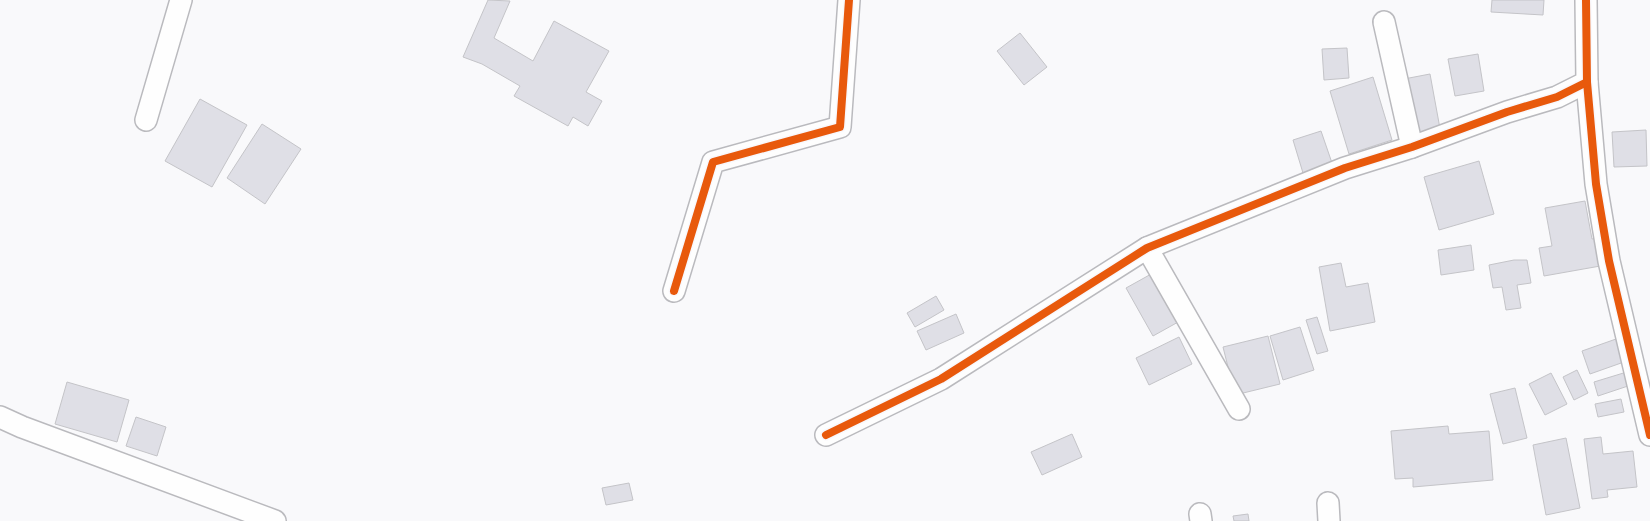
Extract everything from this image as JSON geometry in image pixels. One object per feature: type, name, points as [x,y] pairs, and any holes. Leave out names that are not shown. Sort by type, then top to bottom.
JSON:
[{"type":"street","points":[[146,120],[181,0]]},
{"type":"street","points":[[674,291],[714,162],[840,127],[849,0]]},
{"type":"street","points":[[1586,0],[1587,82],[1596,184],[1609,261],[1650,435]]},
{"type":"street","points":[[1384,22],[1412,147]]},
{"type":"street","points":[[826,435],[941,379],[1147,248],[1345,168],[1412,147],[1507,112],[1557,97],[1587,82]]},
{"type":"street","points":[[1147,248],[1239,409]]},
{"type":"street","points":[[0,417],[275,521]]},
{"type":"building","points":[[488,0],[510,1],[494,38],[533,61],[554,21],[609,51],[586,92],[602,101],[588,126],[573,117],[568,126],[514,96],[520,86],[482,64],[463,57]]},
{"type":"building","points":[[1492,0],[1544,0],[1543,15],[1491,12]]},
{"type":"building","points":[[1020,33],[1047,67],[1024,85],[997,51]]},
{"type":"building","points":[[1347,48],[1349,78],[1324,80],[1322,49]]},
{"type":"building","points":[[1478,54],[1484,91],[1455,96],[1448,59]]},
{"type":"building","points":[[1430,74],[1441,134],[1416,139],[1404,79]]},
{"type":"building","points":[[1373,77],[1392,140],[1349,154],[1330,91]]},
{"type":"building","points":[[200,99],[247,125],[212,187],[165,161]]},
{"type":"building","points":[[262,124],[301,149],[265,204],[227,178]]},
{"type":"building","points":[[1646,130],[1647,166],[1614,167],[1612,132]]},
{"type":"building","points":[[1321,131],[1332,163],[1303,173],[1293,140]]},
{"type":"building","points":[[1479,161],[1494,214],[1439,230],[1424,177]]},
{"type":"building","points":[[1585,201],[1592,239],[1601,237],[1606,265],[1544,276],[1539,248],[1552,246],[1545,208]]},
{"type":"building","points":[[1471,245],[1474,270],[1441,275],[1438,250]]},
{"type":"building","points":[[1514,260],[1527,260],[1531,283],[1517,285],[1521,308],[1506,310],[1502,287],[1493,288],[1489,265]]},
{"type":"building","points":[[1341,263],[1346,287],[1368,283],[1375,322],[1330,331],[1319,267]]},
{"type":"building","points":[[1153,273],[1180,321],[1153,336],[1126,288]]},
{"type":"building","points":[[936,296],[944,310],[915,327],[907,313]]},
{"type":"building","points":[[956,314],[964,333],[926,350],[917,331]]},
{"type":"building","points":[[1317,317],[1328,351],[1317,354],[1306,320]]},
{"type":"building","points":[[1300,327],[1314,370],[1283,380],[1270,336]]},
{"type":"building","points":[[1268,336],[1280,384],[1235,395],[1223,347]]},
{"type":"building","points":[[1179,337],[1192,364],[1149,385],[1136,358]]},
{"type":"building","points":[[1616,339],[1624,362],[1590,374],[1582,351]]},
{"type":"building","points":[[1577,370],[1588,393],[1574,400],[1563,377]]},
{"type":"building","points":[[1630,371],[1634,384],[1598,396],[1594,382]]},
{"type":"building","points":[[1551,373],[1567,404],[1545,415],[1529,384]]},
{"type":"building","points":[[67,382],[129,400],[117,442],[55,424]]},
{"type":"building","points":[[1515,388],[1527,438],[1503,444],[1490,394]]},
{"type":"building","points":[[1621,399],[1624,412],[1598,417],[1595,404]]},
{"type":"building","points":[[136,417],[166,427],[157,456],[126,446]]},
{"type":"building","points":[[1448,426],[1449,434],[1489,431],[1493,480],[1413,487],[1413,478],[1395,479],[1391,431]]},
{"type":"building","points":[[1072,434],[1082,457],[1042,475],[1031,452]]},
{"type":"building","points":[[1601,437],[1603,454],[1633,451],[1637,487],[1607,490],[1608,497],[1592,499],[1584,439]]},
{"type":"building","points":[[1566,438],[1580,508],[1546,515],[1533,445]]},
{"type":"building","points":[[629,483],[633,500],[606,505],[602,488]]},
{"type":"building","points":[[1248,514],[1249,521],[1234,521],[1233,516]]},
{"type":"cycle path","points":[[674,291],[713,162],[840,127],[849,0]]},
{"type":"cycle path","points":[[826,435],[941,379],[1147,248],[1345,168],[1412,147],[1507,112],[1557,97],[1587,82],[1586,0]]},
{"type":"cycle path","points":[[1587,82],[1596,184],[1609,261],[1650,435]]}]
